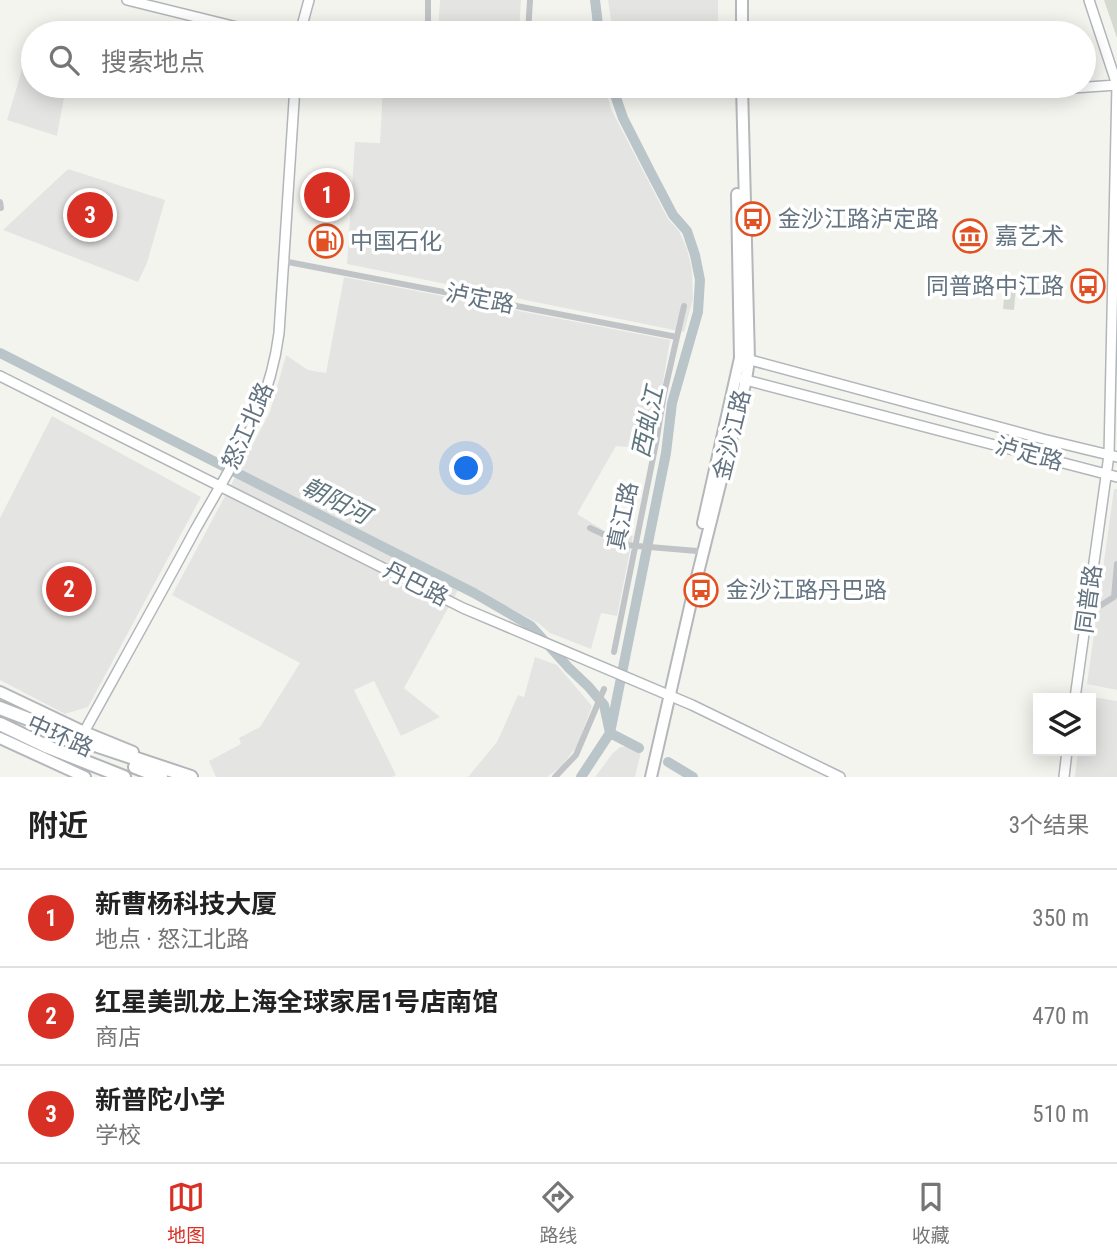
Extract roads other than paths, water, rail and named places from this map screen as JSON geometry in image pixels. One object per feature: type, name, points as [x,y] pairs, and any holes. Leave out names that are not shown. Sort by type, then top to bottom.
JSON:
[{"type":"highway","name":"中环路","points":[[0,709],[74,744],[161,777]]},
{"type":"highway","points":[[0,709],[98,746],[192,777]]},
{"type":"highway","name":"中环路","points":[[0,724],[48,747],[124,777]]},
{"type":"highway","points":[[48,747],[106,777]]},
{"type":"main road","points":[[736,0],[736,21]]},
{"type":"main road","points":[[742,0],[742,21]]},
{"type":"main road","name":"金沙江路","points":[[736,98],[744,359]]},
{"type":"main road","name":"金沙江路","points":[[644,777],[742,379],[742,98]]},
{"type":"main road","name":"金沙江路","points":[[651,777],[696,551],[742,379]]},
{"type":"main road","points":[[0,692],[84,732],[192,777]]},
{"type":"main road","points":[[0,738],[85,777]]},
{"type":"street","points":[[127,0],[209,21]]},
{"type":"street","points":[[303,21],[309,0]]},
{"type":"street","points":[[428,0],[428,21]]},
{"type":"street","points":[[529,21],[530,0]]},
{"type":"street","name":"同普路","points":[[1089,0],[1096,21]]},
{"type":"street","name":"同普路","points":[[1076,693],[1112,476],[1113,456],[1117,85],[1096,21]]},
{"type":"street","points":[[1096,86],[1117,85]]},
{"type":"street","name":"怒江北路","points":[[84,732],[226,477],[254,424],[270,381],[279,333],[294,98]]},
{"type":"street","points":[[0,202],[1,208]]},
{"type":"street","name":"泸定路","points":[[283,261],[677,337]]},
{"type":"street","name":"真江路","points":[[614,652],[684,306]]},
{"type":"street","name":"泸定路","points":[[744,359],[1113,456]]},
{"type":"street","name":"丹巴路","points":[[0,376],[463,608],[666,694],[839,777]]},
{"type":"street","name":"泸定路","points":[[742,379],[1112,476]]},
{"type":"street","points":[[590,528],[626,545],[696,551]]},
{"type":"street","points":[[1087,614],[1114,597],[1117,564]]},
{"type":"street","points":[[555,777],[576,755],[604,689]]},
{"type":"street","points":[[1064,777],[1067,756]]},
{"type":"waterway","name":"西虬江","points":[[595,0],[598,21]]},
{"type":"waterway","name":"西虬江","points":[[581,777],[610,733],[666,453],[672,403],[698,312],[700,280],[687,231],[673,215],[623,118],[616,98]]},
{"type":"waterway","name":"朝阳河","points":[[0,353],[474,593],[531,626],[604,705],[610,733]]},
{"type":"waterway","points":[[610,733],[639,748]]},
{"type":"waterway","points":[[668,762],[693,777]]},
{"type":"place","name":"新曹杨科技大厦","points":[[327,195]]},
{"type":"place","name":"新普陀小学","points":[[90,215]]},
{"type":"place","name":"金沙江路泸定路","points":[[753,219]]},
{"type":"place","name":"嘉艺术","points":[[970,236]]},
{"type":"place","name":"中国石化","points":[[326,241]]},
{"type":"place","name":"同普路中江路","points":[[1088,286]]},
{"type":"place","name":"红星美凯龙上海全球家居1号店南馆","points":[[69,589]]},
{"type":"place","name":"金沙江路丹巴路","points":[[701,590]]}]
